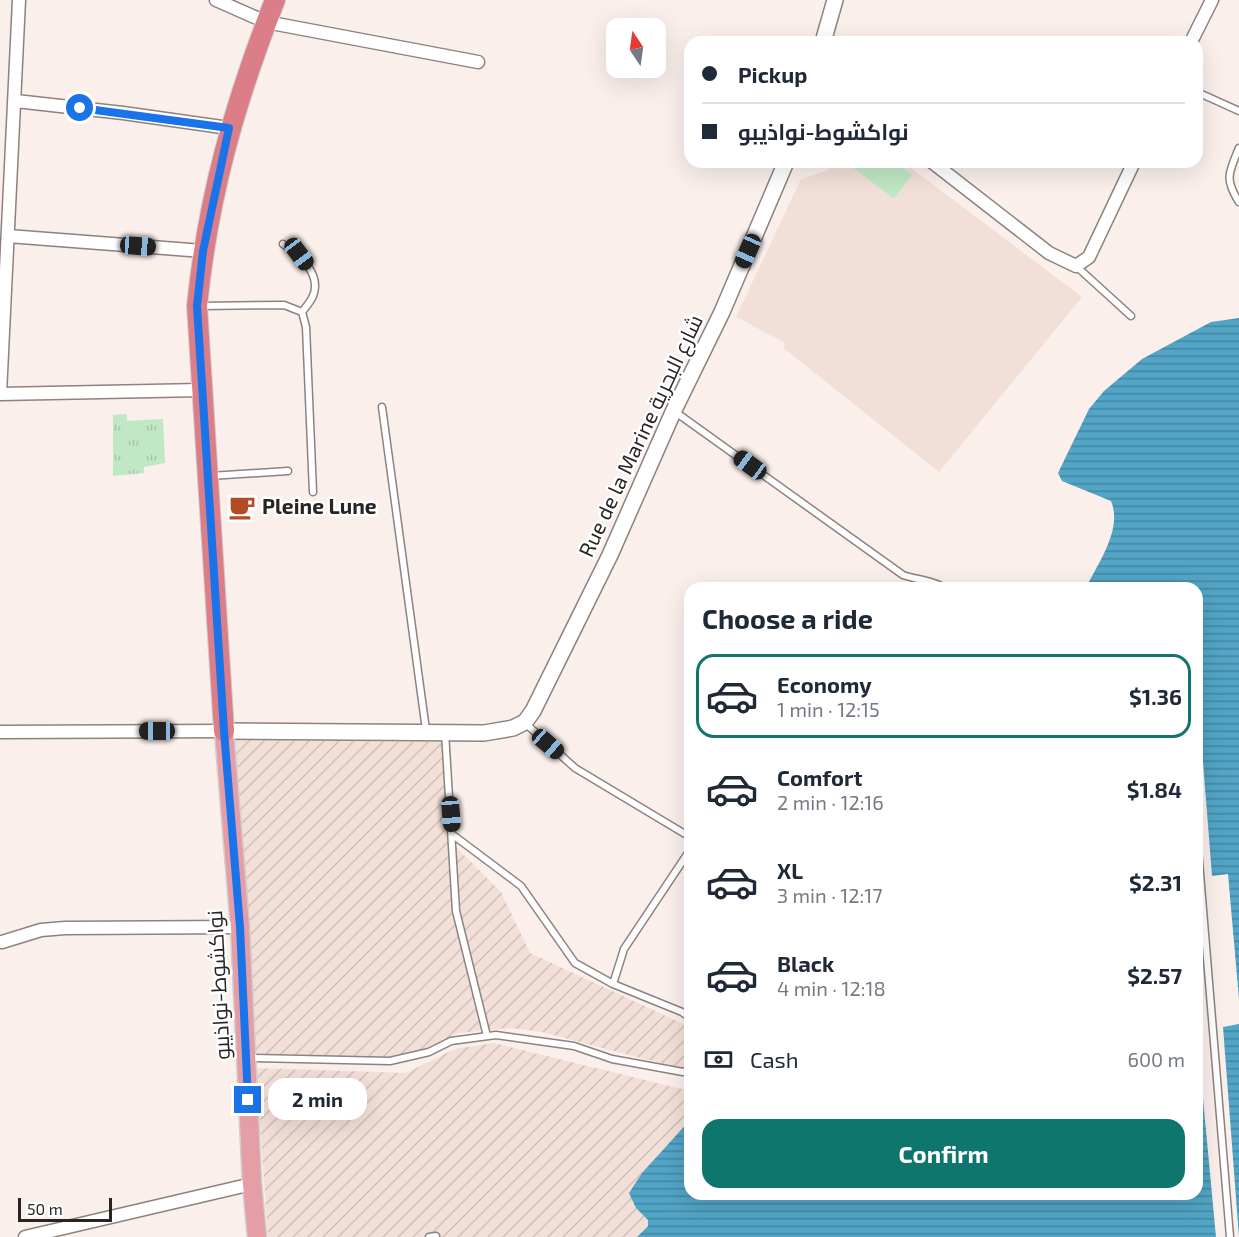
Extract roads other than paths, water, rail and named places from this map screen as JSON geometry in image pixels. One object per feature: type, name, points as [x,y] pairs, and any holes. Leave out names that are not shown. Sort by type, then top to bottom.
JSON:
[{"type":"highway","points":[[224,731],[197,306],[203,251],[229,128],[274,0]]},
{"type":"main road","name":"نواكشوط-نواذيبو","points":[[224,731],[240,927],[245,1057],[257,1237]]},
{"type":"street","points":[[19,0],[16,101],[5,198],[8,236],[2,312],[0,394],[201,390]]},
{"type":"street","points":[[216,0],[266,22],[478,62]]},
{"type":"street","points":[[825,36],[835,0]]},
{"type":"street","points":[[1194,36],[1212,0]]},
{"type":"street","points":[[16,101],[229,128]]},
{"type":"street","name":"Rue de la Marine شارع البحرية","points":[[525,722],[543,692],[610,555],[674,410],[722,312],[783,168]]},
{"type":"street","points":[[940,168],[1049,253],[1076,266],[1089,257],[1131,168]]},
{"type":"street","points":[[8,236],[203,251]]},
{"type":"street","points":[[0,732],[426,730],[500,732],[525,722]]},
{"type":"street","points":[[2,942],[40,930],[65,928],[240,927]]},
{"type":"street","points":[[25,1237],[252,1184]]},
{"type":"lane","points":[[1203,95],[1239,111]]},
{"type":"lane","points":[[1239,148],[1230,170],[1228,183],[1239,202]]},
{"type":"lane","points":[[283,244],[299,254],[309,267],[315,284],[313,295],[302,312],[306,327],[313,492]]},
{"type":"lane","points":[[1076,266],[1131,316]]},
{"type":"lane","points":[[197,306],[284,305],[302,312]]},
{"type":"lane","points":[[382,407],[426,730]]},
{"type":"lane","points":[[674,410],[903,575],[936,582]]},
{"type":"lane","points":[[207,476],[288,471]]},
{"type":"lane","points":[[525,722],[575,768],[684,833]]},
{"type":"lane","points":[[445,732],[459,931],[487,1036]]},
{"type":"lane","points":[[453,835],[521,886],[575,963],[613,984],[684,1014]]},
{"type":"lane","points":[[613,984],[624,949],[684,859]]},
{"type":"lane","points":[[1203,910],[1230,1237]]},
{"type":"lane","points":[[245,1057],[390,1061],[429,1052],[451,1041],[513,1035],[574,1046],[626,1062],[684,1072]]},
{"type":"water","points":[[1239,318],[1239,999],[1228,874],[1212,876],[1203,762],[1203,582],[1089,582],[1112,534],[1114,512],[1111,501],[1062,481],[1058,473],[1089,409],[1104,391],[1142,359],[1211,322]]},
{"type":"water","points":[[1239,1024],[1239,1237],[1223,1027]]},
{"type":"water","points":[[1203,1099],[1216,1237],[637,1237],[648,1226],[648,1220],[636,1208],[629,1193],[642,1173],[684,1127],[684,1200],[1203,1200]]},
{"type":"place","name":"Pleine Lune","points":[[242,507]]}]
